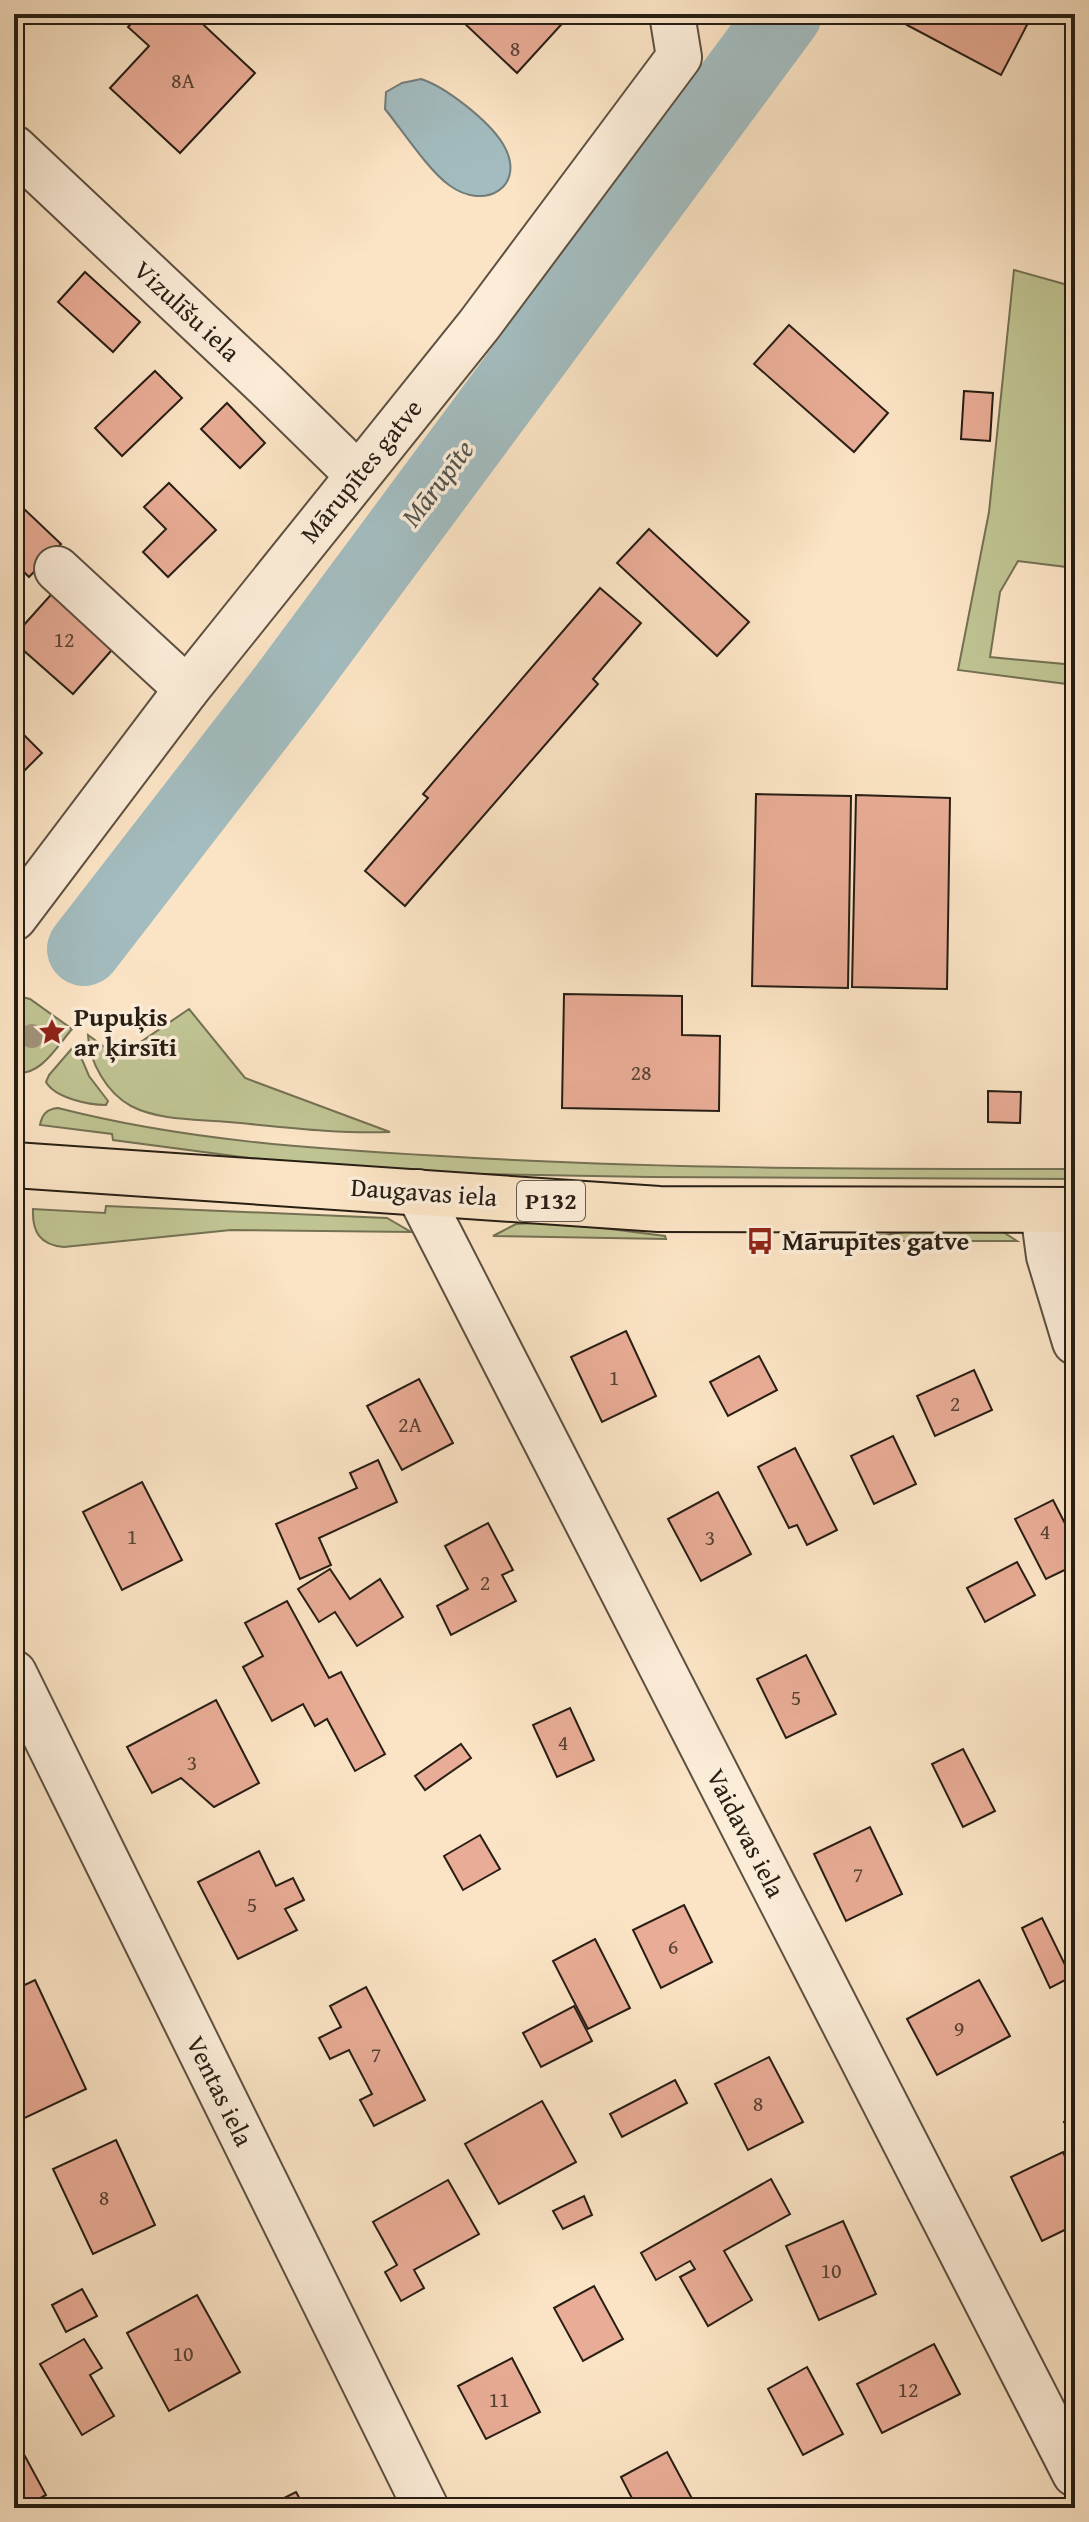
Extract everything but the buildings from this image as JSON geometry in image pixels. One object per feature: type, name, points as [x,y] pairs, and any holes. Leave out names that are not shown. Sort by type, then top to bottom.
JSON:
[{"type":"main road","name":"Daugavas iela","points":[[14,1165],[659,1209],[1059,1210]]},
{"type":"street","name":"Mārupītes gatve","points":[[14,918],[187,689],[479,325],[679,57],[672,14]]},
{"type":"street","name":"Vizulīšu iela","points":[[14,148],[358,475]]},
{"type":"street","points":[[57,569],[187,689]]},
{"type":"street","name":"Vaidavas iela","points":[[418,1192],[1061,2412],[1075,2474]]},
{"type":"street","points":[[1059,1210],[1049,1256],[1075,1342]]},
{"type":"street","name":"Ventas iela","points":[[14,1673],[426,2508]]},
{"type":"green space","points":[[1014,270],[1075,287],[1075,568],[1018,561],[1000,592],[990,657],[1075,665],[1075,685],[958,670],[989,512]]},
{"type":"green space","points":[[14,995],[30,999],[72,1029],[40,1066],[23,1073],[14,1072]]},
{"type":"green space","points":[[189,1009],[245,1078],[390,1132],[330,1131],[179,1118],[131,1106],[114,1093],[101,1076],[92,1056],[88,1035],[110,1051],[126,1052]]},
{"type":"green space","points":[[74,1046],[89,1076],[108,1101],[106,1105],[64,1096],[46,1082]]},
{"type":"green space","points":[[58,1108],[152,1128],[345,1150],[679,1166],[1075,1169],[1075,1179],[416,1173],[249,1158],[113,1140],[112,1134],[40,1125],[46,1113]]},
{"type":"green space","points":[[106,1206],[387,1218],[411,1232],[231,1230],[64,1247],[43,1240],[36,1231],[33,1209],[105,1213]]},
{"type":"green space","points":[[556,1222],[665,1236],[666,1239],[493,1236],[516,1224]]},
{"type":"green space","points":[[926,1229],[1003,1232],[1017,1241],[863,1241],[864,1238]]},
{"type":"water","points":[[421,79],[466,106],[488,125],[503,144],[510,172],[499,190],[476,196],[449,185],[424,160],[385,109],[386,92],[402,83]]},
{"type":"waterway","name":"Mārupīte","points":[[84,949],[285,689],[785,14]]},
{"type":"place","name":"Pupuķis ar ķirsīti","points":[[52,1032]]},
{"type":"place","name":"Mārupītes gatve","points":[[760,1241]]}]
